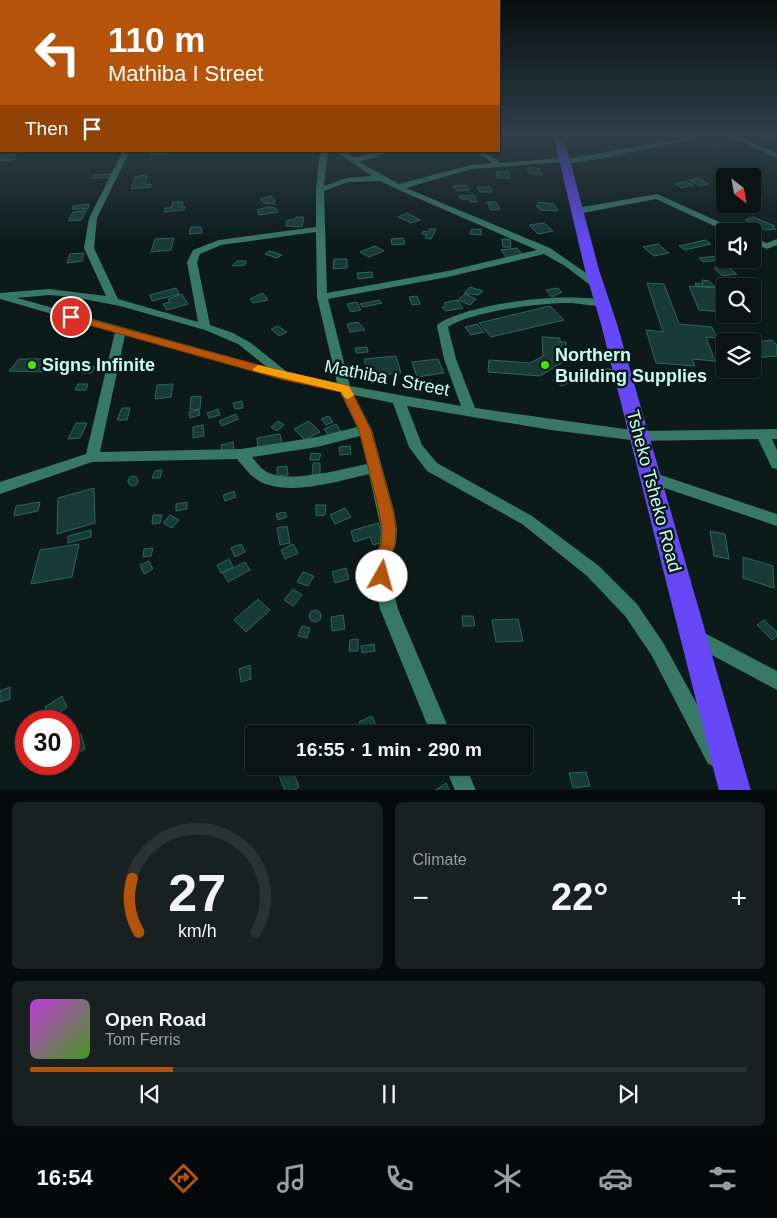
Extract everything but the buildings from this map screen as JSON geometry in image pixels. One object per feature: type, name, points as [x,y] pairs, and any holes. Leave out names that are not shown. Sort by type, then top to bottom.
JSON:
[{"type":"highway","name":"Tsheko Tsheko Road","points":[[567,171],[600,294],[613,373],[638,436],[734,790]]},
{"type":"street","points":[[114,302],[88,248],[94,218],[117,171]]},
{"type":"street","points":[[322,171],[320,229],[322,297],[345,389],[365,430],[389,529],[388,544],[382,560],[382,576],[390,609],[409,660],[437,725]]},
{"type":"street","points":[[371,171],[426,201],[499,227],[547,250],[577,267],[600,294]]},
{"type":"street","points":[[399,187],[454,171]]},
{"type":"street","points":[[320,190],[347,180],[384,178]]},
{"type":"street","points":[[577,211],[657,196],[716,224]]},
{"type":"street","points":[[205,327],[192,262],[196,252],[219,243],[320,229]]},
{"type":"street","points":[[767,246],[777,242]]},
{"type":"street","points":[[761,244],[777,250]]},
{"type":"street","points":[[322,297],[448,274],[547,250]]},
{"type":"street","points":[[2,297],[25,293],[46,293],[114,302],[205,327],[242,342],[284,376]]},
{"type":"street","points":[[470,412],[450,359],[442,326],[444,323],[463,316],[535,302],[600,294]]},
{"type":"street","name":"Mathiba I Street","points":[[2,297],[120,332],[284,376],[398,400],[638,436],[770,435]]},
{"type":"street","points":[[92,457],[120,332]]},
{"type":"street","points":[[398,400],[416,447],[432,467],[527,520],[592,571],[630,610],[658,650],[734,790]]},
{"type":"street","points":[[0,488],[92,457],[241,454],[317,442],[365,430]]},
{"type":"street","points":[[770,435],[777,464]]},
{"type":"street","points":[[241,454],[255,471],[270,480],[306,480],[374,468]]},
{"type":"street","points":[[649,477],[777,520]]},
{"type":"street","points":[[693,636],[777,681]]},
{"type":"street","points":[[460,775],[466,790]]},
{"type":"slow traffic","points":[[258,369],[345,389],[348,395]]},
{"type":"place","name":"Signs Infinite","points":[[32,365]]},
{"type":"place","name":"Northern Building Supplies","points":[[545,365]]},
{"type":"route","points":[[71,317],[284,376],[345,389],[365,430],[386,511],[389,529],[388,544],[382,560],[382,576]]}]
